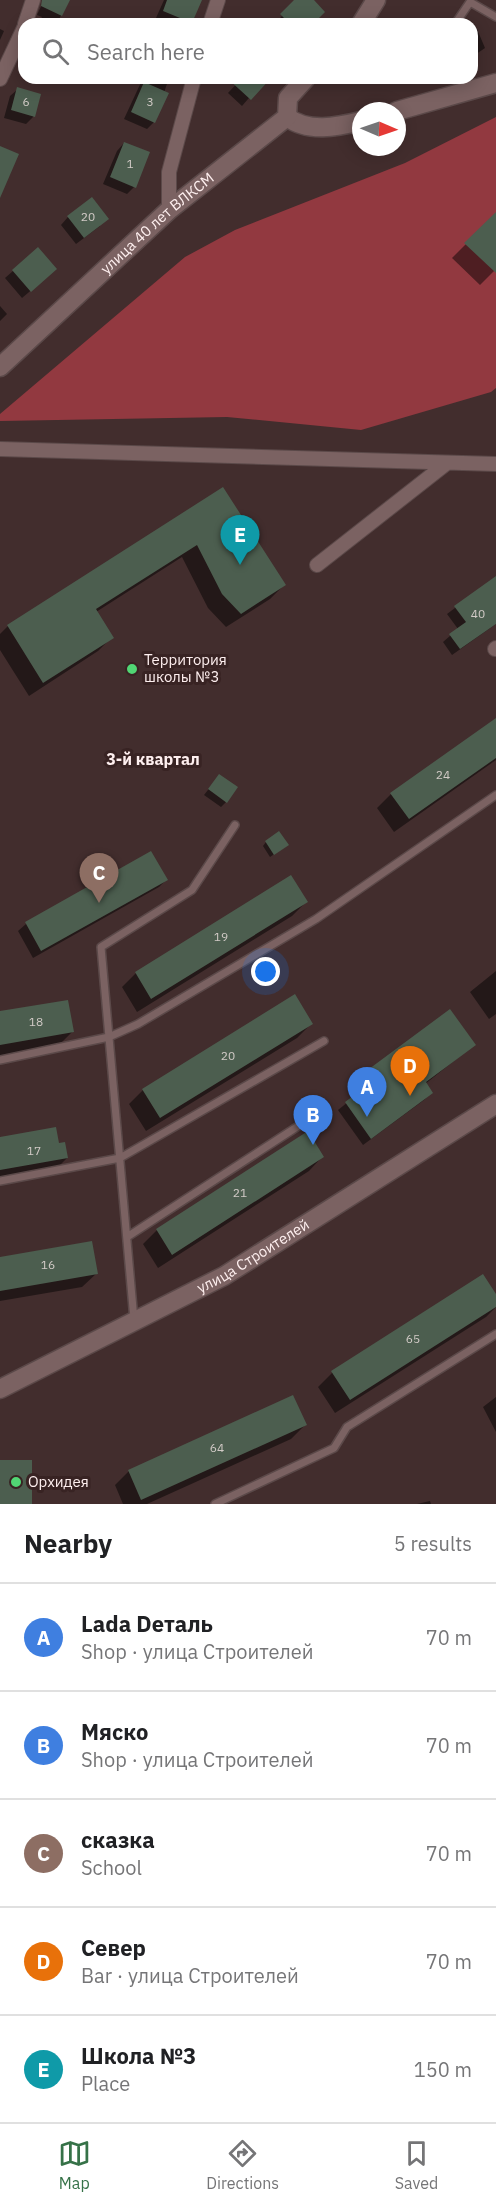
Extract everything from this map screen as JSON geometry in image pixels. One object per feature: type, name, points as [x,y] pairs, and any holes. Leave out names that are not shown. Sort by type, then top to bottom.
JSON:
[{"type":"street","points":[[27,18],[33,0]]},
{"type":"street","points":[[212,18],[218,0]]},
{"type":"street","points":[[365,18],[376,0]]},
{"type":"street","points":[[0,79],[18,41]]},
{"type":"street","points":[[406,108],[496,83]]},
{"type":"street","points":[[169,210],[169,172],[192,84]]},
{"type":"street","points":[[301,84],[288,98],[287,117],[297,124],[310,128],[352,124]]},
{"type":"street","name":"улица 40 лет ВЛКСМ","points":[[0,367],[169,210],[287,117]]},
{"type":"street","points":[[0,449],[496,464]]},
{"type":"street","points":[[317,565],[447,463]]},
{"type":"street","name":"улица Строителей","points":[[0,1389],[135,1323],[224,1276],[496,1104]]},
{"type":"lane","points":[[459,18],[470,2],[496,17]]},
{"type":"lane","points":[[0,1060],[109,1036],[138,1024],[316,919],[496,795]]},
{"type":"lane","points":[[135,1323],[101,947],[192,890],[235,825]]},
{"type":"lane","points":[[0,1181],[120,1158],[324,1041]]},
{"type":"lane","points":[[127,1237],[303,1123]]},
{"type":"lane","points":[[215,1504],[334,1448],[348,1427],[496,1334]]},
{"type":"shaded area","points":[[496,117],[496,388],[491,392],[361,430],[227,417],[0,421],[0,414],[185,257],[235,230],[405,163]]},
{"type":"building","points":[[42,0],[70,0],[62,16],[41,6]]},
{"type":"building","points":[[167,0],[202,0],[194,18],[180,18],[163,11]]},
{"type":"building","points":[[294,0],[314,0],[325,12],[319,18],[284,18],[280,14]]},
{"type":"building","points":[[143,84],[169,93],[155,123],[131,112]]},
{"type":"building","points":[[234,84],[266,84],[251,100]]},
{"type":"building","points":[[17,87],[41,94],[35,117],[11,110]]},
{"type":"building","points":[[124,142],[150,152],[136,188],[110,177]]},
{"type":"building","points":[[0,146],[19,154],[0,198]]},
{"type":"building","points":[[92,197],[109,219],[84,238],[67,216]]},
{"type":"building","points":[[496,212],[496,273],[464,243]]},
{"type":"building","points":[[38,247],[57,269],[31,292],[12,270]]},
{"type":"building","points":[[223,487],[286,585],[241,614],[222,594],[197,545],[96,609],[114,638],[43,683],[7,625]]},
{"type":"building","points":[[496,576],[496,624],[460,649],[449,634],[466,622],[454,606]]},
{"type":"building","points":[[496,718],[496,758],[409,819],[390,793]]},
{"type":"building","points":[[219,774],[238,787],[227,803],[208,789]]},
{"type":"building","points":[[279,831],[289,845],[274,855],[265,841]]},
{"type":"building","points":[[151,851],[168,880],[41,951],[25,922]]},
{"type":"building","points":[[291,875],[308,902],[151,999],[135,972]]},
{"type":"building","points":[[295,994],[313,1024],[160,1118],[142,1089]]},
{"type":"building","points":[[68,1000],[74,1032],[0,1045],[0,1011]]},
{"type":"building","points":[[450,1009],[476,1045],[426,1082],[433,1093],[371,1139],[345,1102],[376,1079],[369,1069]]},
{"type":"building","points":[[56,1127],[59,1143],[65,1142],[68,1158],[0,1170],[0,1137]]},
{"type":"building","points":[[308,1131],[324,1157],[172,1255],[156,1229]]},
{"type":"building","points":[[92,1241],[98,1274],[0,1291],[0,1257]]},
{"type":"building","points":[[483,1274],[496,1294],[496,1307],[350,1400],[331,1371]]},
{"type":"building","points":[[293,1395],[307,1425],[141,1500],[128,1470]]},
{"type":"building","name":"Орхидея","points":[[0,1460],[32,1460],[32,1504],[0,1504]]},
{"type":"place","name":"Школа №3","points":[[240,565]]},
{"type":"place","name":"Территория школы №3","points":[[132,669]]},
{"type":"place","name":"сказка","points":[[99,903]]},
{"type":"place","name":"Север","points":[[410,1096]]},
{"type":"place","name":"Lada Dеталь","points":[[367,1117]]},
{"type":"place","name":"Мяско","points":[[313,1145]]},
{"type":"place","name":"Орхидея","points":[[16,1482]]},
{"type":"district","name":"3-й квартал","points":[[153,759]]}]
